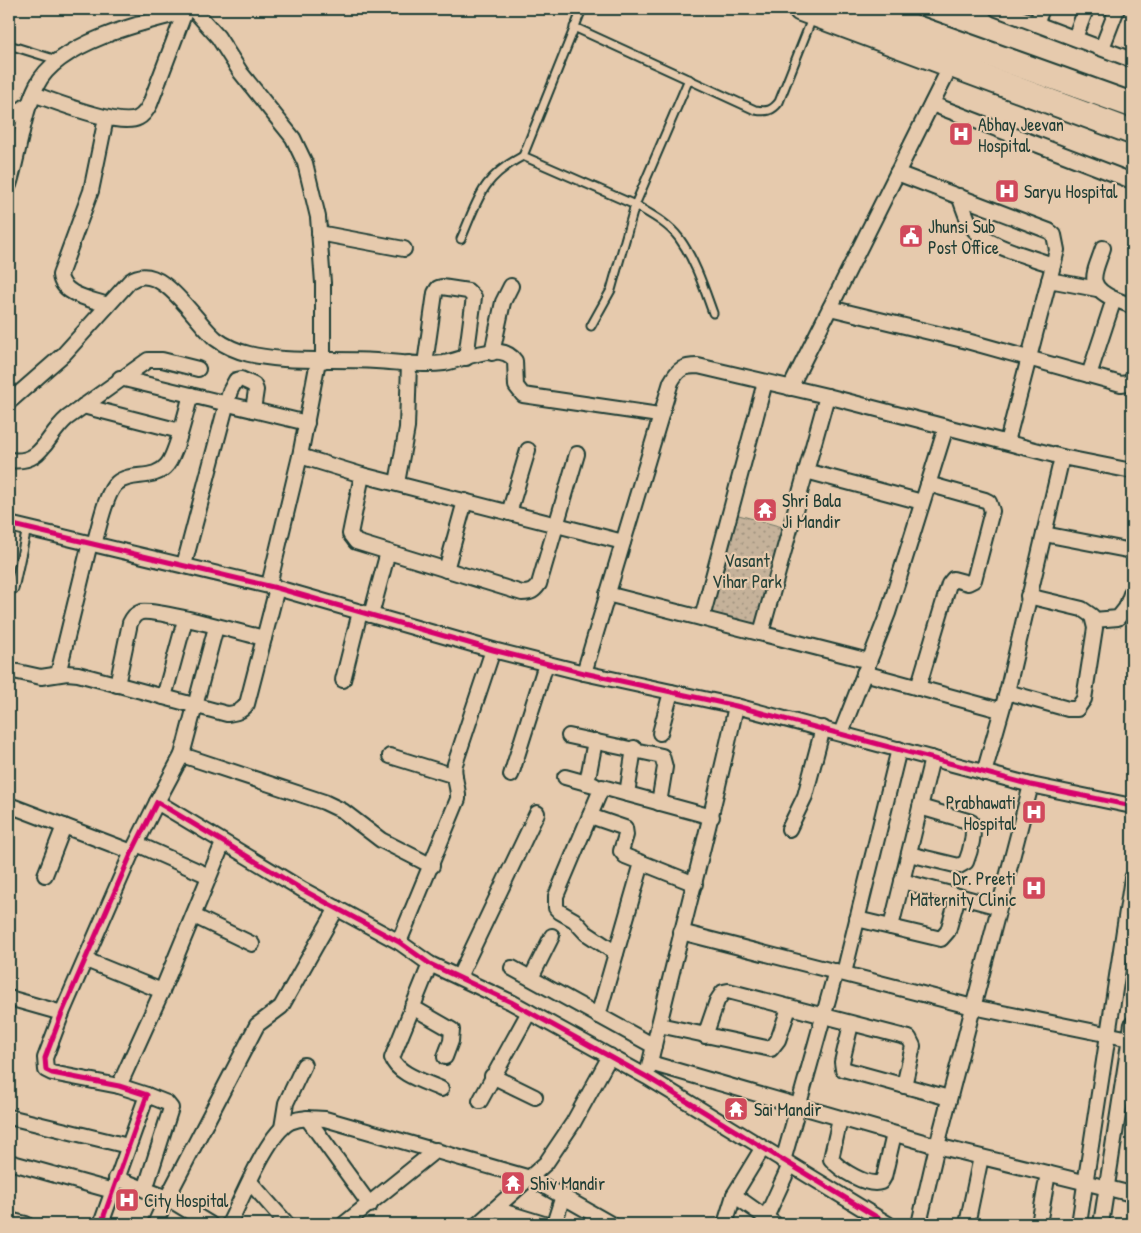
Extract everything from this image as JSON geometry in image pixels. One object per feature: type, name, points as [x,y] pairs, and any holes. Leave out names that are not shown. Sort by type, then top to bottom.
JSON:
[{"type":"highway","points":[[863,9],[1132,105]]},
{"type":"highway","points":[[808,11],[1132,132]]},
{"type":"street","points":[[1036,24],[1042,9]]},
{"type":"street","points":[[1075,38],[1086,9]]},
{"type":"street","points":[[1102,48],[1117,9]]},
{"type":"street","points":[[9,185],[32,98],[43,73],[57,60],[122,30],[188,10]]},
{"type":"street","points":[[32,98],[106,118],[126,121],[137,119],[146,112],[188,10]]},
{"type":"street","points":[[9,670],[41,677],[58,674],[78,674],[227,714],[243,710],[247,704],[264,638],[320,361],[324,309],[319,234],[313,187],[305,162],[293,138],[242,73],[218,37],[188,10]]},
{"type":"street","points":[[1004,10],[1132,60]]},
{"type":"street","points":[[790,388],[951,65]]},
{"type":"street","points":[[9,119],[32,98]]},
{"type":"street","points":[[932,104],[1132,181]]},
{"type":"street","points":[[106,118],[91,191],[60,275],[61,281],[68,290],[107,305]]},
{"type":"street","points":[[898,173],[1049,231],[1057,242],[1053,265],[1007,442]]},
{"type":"street","points":[[959,196],[970,224],[982,236],[992,242],[1053,265]]},
{"type":"street","points":[[319,234],[404,249]]},
{"type":"street","points":[[1097,290],[1094,277],[1103,248]]},
{"type":"street","points":[[9,402],[64,354],[107,305],[137,276],[152,276],[176,295],[216,338],[229,347],[242,352],[266,357],[320,361],[425,364],[442,364],[492,352],[508,354],[515,361],[516,386],[523,394],[660,415]]},
{"type":"street","points":[[1049,280],[1097,290],[1132,306]]},
{"type":"street","points":[[492,352],[503,302],[511,286]]},
{"type":"street","points":[[425,364],[434,293],[438,288],[442,287],[468,291],[474,297],[466,358]]},
{"type":"street","points":[[1089,375],[1114,299]]},
{"type":"street","points":[[830,308],[967,341],[1121,384],[1128,383],[1132,379]]},
{"type":"street","points":[[9,460],[33,458],[46,444],[57,427],[140,364],[154,359],[198,369]]},
{"type":"street","points":[[397,483],[407,428],[409,363]]},
{"type":"street","points":[[584,674],[660,415],[671,382],[677,371],[686,366],[698,366],[827,396],[1062,457],[1132,471]]},
{"type":"street","points":[[120,378],[307,423]]},
{"type":"street","points":[[184,565],[233,384],[242,379],[254,385],[256,396],[253,410]]},
{"type":"street","points":[[702,618],[765,382]]},
{"type":"street","points":[[58,674],[92,544],[108,496],[113,487],[122,480],[151,475],[162,470],[170,461],[191,395]]},
{"type":"street","points":[[761,633],[827,396]]},
{"type":"street","points":[[83,406],[180,431]]},
{"type":"street","points":[[841,733],[888,613],[946,426]]},
{"type":"street","points":[[509,513],[528,450]]},
{"type":"street","points":[[362,475],[350,534],[351,538],[361,544],[522,593],[529,593],[534,591],[539,584],[578,454]]},
{"type":"street","points":[[300,456],[362,475],[623,542]]},
{"type":"street","points":[[984,773],[1000,710],[1007,692],[1062,457]]},
{"type":"street","points":[[806,471],[922,502]]},
{"type":"street","points":[[918,688],[949,584],[953,579],[968,583],[974,580],[992,511],[989,502],[985,500],[928,484]]},
{"type":"street","points":[[446,570],[465,501]]},
{"type":"street","points":[[9,524],[273,587],[584,674],[736,706],[823,728],[1031,786],[1132,806]]},
{"type":"street","points":[[1044,534],[1132,551]]},
{"type":"street","points":[[343,680],[388,552]]},
{"type":"street","points":[[1094,620],[1118,618],[1126,608],[1132,591]]},
{"type":"street","points":[[607,594],[761,633],[867,667],[918,688],[1000,710]]},
{"type":"street","points":[[1007,692],[1068,709],[1077,709],[1082,705],[1095,628],[1094,620],[1092,616],[1082,610],[1028,596]]},
{"type":"street","points":[[117,685],[130,623],[134,615],[146,612],[264,638]]},
{"type":"street","points":[[164,697],[185,620]]},
{"type":"street","points":[[145,1190],[172,1108],[168,1103],[119,1086],[52,1073],[46,1070],[45,1058],[62,1013],[135,848],[182,755],[216,627]]},
{"type":"street","points":[[399,942],[432,866],[458,799],[459,787],[455,776],[455,764],[493,650]]},
{"type":"street","points":[[511,775],[546,664]]},
{"type":"street","points":[[660,733],[671,692]]},
{"type":"street","points":[[647,1077],[680,932],[695,884],[712,817],[736,706]]},
{"type":"street","points":[[789,829],[805,796],[823,728]]},
{"type":"street","points":[[569,736],[634,748],[662,756],[664,760],[660,802]]},
{"type":"street","points":[[587,783],[595,741]]},
{"type":"street","points":[[627,794],[634,748]]},
{"type":"street","points":[[734,1195],[768,1222],[786,1163],[797,1107],[823,1017],[857,919],[899,749]]},
{"type":"street","points":[[182,755],[324,802],[343,811],[381,840],[432,866]]},
{"type":"street","points":[[390,756],[455,776]]},
{"type":"street","points":[[890,927],[932,758]]},
{"type":"street","points":[[566,777],[712,817]]},
{"type":"street","points":[[918,1224],[1031,786]]},
{"type":"street","points":[[602,787],[556,896],[556,904],[560,912],[574,920],[586,934],[616,953]]},
{"type":"street","points":[[157,802],[223,843],[399,942],[430,964],[529,1012],[647,1077],[879,1222]]},
{"type":"street","points":[[9,805],[64,826],[135,848],[208,876]]},
{"type":"street","points":[[909,854],[959,866],[966,862],[968,856],[973,830],[971,822],[920,806]]},
{"type":"street","points":[[459,977],[537,813]]},
{"type":"street","points":[[590,816],[625,828],[626,836],[621,847],[621,853],[695,884]]},
{"type":"street","points":[[45,875],[64,826]]},
{"type":"street","points":[[119,1086],[162,991],[223,843]]},
{"type":"street","points":[[598,1016],[642,863]]},
{"type":"street","points":[[1079,1224],[1132,878]]},
{"type":"street","points":[[902,880],[999,907]]},
{"type":"street","points":[[857,919],[941,939],[948,931],[958,896]]},
{"type":"street","points":[[156,1224],[167,1198],[257,1025],[281,1008],[336,908]]},
{"type":"street","points":[[194,916],[252,944]]},
{"type":"street","points":[[680,932],[973,1006],[1130,1039]]},
{"type":"street","points":[[531,978],[552,936]]},
{"type":"street","points":[[86,960],[162,991]]},
{"type":"street","points":[[430,964],[394,1051],[394,1063],[400,1070],[441,1089]]},
{"type":"street","points":[[512,968],[654,1046]]},
{"type":"street","points":[[705,1036],[717,1001],[723,992],[728,991],[904,1037],[912,1042],[904,1086]]},
{"type":"street","points":[[9,998],[62,1013]]},
{"type":"street","points":[[412,1007],[452,1030],[451,1041],[445,1057]]},
{"type":"street","points":[[659,1025],[771,1049],[778,1040],[789,1008]]},
{"type":"street","points":[[480,1101],[492,1076],[529,1012]]},
{"type":"street","points":[[851,1024],[842,1062],[843,1069],[949,1098]]},
{"type":"street","points":[[1101,1224],[1126,1099],[1132,1024]]},
{"type":"street","points":[[1104,1055],[1129,1059]]},
{"type":"street","points":[[479,1224],[546,1163],[558,1147],[610,1056]]},
{"type":"street","points":[[650,1063],[937,1146],[1132,1194]]},
{"type":"street","points":[[282,1128],[286,1103],[304,1065]]},
{"type":"street","points":[[492,1076],[535,1097]]},
{"type":"street","points":[[101,1224],[128,1146],[148,1096]]},
{"type":"street","points":[[9,1117],[128,1146]]},
{"type":"street","points":[[307,1118],[370,1205]]},
{"type":"street","points":[[229,1224],[274,1136],[292,1121],[307,1118],[325,1119],[530,1178],[611,1224]]},
{"type":"street","points":[[840,1119],[831,1159],[836,1164],[871,1183],[881,1182],[884,1177],[894,1134]]},
{"type":"street","points":[[724,1224],[734,1195],[762,1149]]},
{"type":"street","points":[[344,1224],[436,1150]]},
{"type":"street","points":[[966,1224],[981,1157]]},
{"type":"street","points":[[9,1162],[145,1190],[167,1198],[210,1224]]},
{"type":"street","points":[[1039,1224],[1048,1173]]},
{"type":"street","points":[[250,1182],[287,1224]]},
{"type":"street","points":[[554,1224],[563,1196]]},
{"type":"street","points":[[495,1209],[544,1224]]},
{"type":"street","points":[[9,1220],[26,1224]]},
{"type":"lane","points":[[461,239],[483,188],[491,177],[504,166],[523,156],[582,9]]},
{"type":"lane","points":[[574,27],[755,110],[772,110],[780,102],[808,11]]},
{"type":"lane","points":[[9,45],[57,60]]},
{"type":"lane","points":[[591,326],[611,290],[635,205],[689,79]]},
{"type":"lane","points":[[523,156],[635,205],[661,221],[678,237],[703,286],[713,313]]},
{"type":"lane","points":[[14,589],[28,528]]},
{"type":"green space","name":"Vasant Vihar Park","points":[[735,514],[786,528],[759,627],[708,613]]},
{"type":"cycle path","points":[[9,524],[277,588],[493,650],[584,673],[736,706],[1031,785],[1132,806]]},
{"type":"cycle path","points":[[101,1224],[147,1095],[119,1086],[52,1073],[46,1070],[45,1058],[62,1013],[132,852],[157,802],[303,890],[399,942],[430,964],[511,1002],[647,1077],[888,1224]]},
{"type":"place","name":"Abhay Jeevan Hospital","points":[[961,134]]},
{"type":"place","name":"Saryu Hospital","points":[[1007,191]]},
{"type":"place","name":"Jhunsi Sub Post Office","points":[[911,236]]},
{"type":"place","name":"Shri Bala Ji Mandir","points":[[765,510]]},
{"type":"place","name":"Prabhawati Hospital","points":[[1034,812]]},
{"type":"place","name":"Dr. Preeti Maternity Clinic","points":[[1034,888]]},
{"type":"place","name":"Sai Mandir","points":[[736,1109]]},
{"type":"place","name":"Shiv Mandir","points":[[513,1183]]},
{"type":"place","name":"City Hospital","points":[[127,1200]]}]
